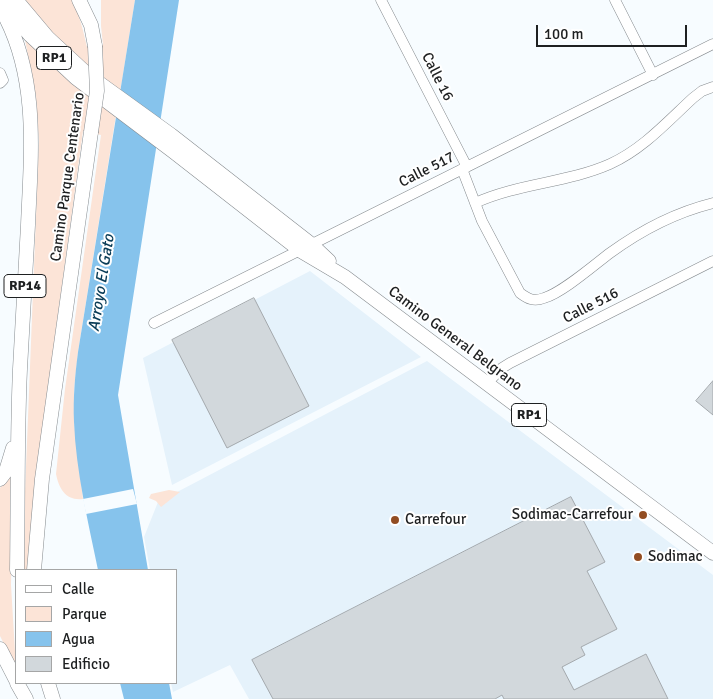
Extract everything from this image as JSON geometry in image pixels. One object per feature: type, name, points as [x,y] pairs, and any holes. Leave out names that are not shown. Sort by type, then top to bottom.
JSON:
[{"type":"main road","name":"Camino General Belgrano","points":[[0,0],[16,20],[47,52],[76,78],[171,135],[306,248]]},
{"type":"main road","name":"Camino General Belgrano","points":[[16,0],[48,38],[115,102],[174,152],[346,277],[713,553]]},
{"type":"main road","name":"Camino Parque Centenario","points":[[34,569],[42,479],[97,91],[96,46],[92,25],[79,0]]},
{"type":"main road","points":[[92,0],[92,25]]},
{"type":"main road","name":"Camino Parque Centenario","points":[[0,7],[16,40],[23,61],[28,82],[32,128],[18,423],[17,569]]},
{"type":"main road","points":[[0,479],[6,471],[12,454],[18,423]]},
{"type":"main road","points":[[0,648],[15,678]]},
{"type":"main road","points":[[18,684],[26,699]]},
{"type":"main road","points":[[28,684],[32,699]]},
{"type":"main road","points":[[48,684],[53,699]]},
{"type":"street","name":"Calle 16","points":[[381,0],[465,168],[482,221],[520,293],[528,299],[536,300],[556,294],[613,251],[637,236],[676,216],[713,203]]},
{"type":"street","points":[[615,0],[653,74]]},
{"type":"street","name":"Calle 517","points":[[154,323],[713,44]]},
{"type":"street","points":[[475,203],[514,188],[591,171],[609,164],[641,147],[693,98],[702,91],[713,87]]},
{"type":"street","name":"Calle 516","points":[[487,384],[502,368],[510,363],[713,261]]},
{"type":"shaded area","points":[[310,271],[421,357],[172,485],[143,358]]},
{"type":"shaded area","name":"Carrefour","points":[[427,361],[713,575],[713,699],[249,699],[230,665],[173,692],[171,684],[178,684],[178,569],[150,569],[144,537],[158,502]]},
{"type":"green space","points":[[23,0],[72,0],[87,47],[103,45],[101,0],[135,0],[120,93],[62,45]]},
{"type":"green space","points":[[25,40],[116,115],[78,352],[74,390],[74,422],[83,499],[72,498],[64,493],[59,485],[56,474],[65,389],[101,135],[83,131],[39,454],[27,569],[22,569],[39,141],[36,97]]},
{"type":"green space","points":[[13,471],[11,585],[15,666],[0,636],[0,488]]},
{"type":"green space","points":[[169,490],[180,492],[161,507],[156,501],[149,498],[151,494]]},
{"type":"water","name":"Arroyo El Gato","points":[[135,0],[179,0],[118,395],[148,569],[98,569],[83,496],[75,441],[74,387]]},
{"type":"water","points":[[120,684],[169,684],[172,699],[124,699]]},
{"type":"pier","points":[[133,489],[137,504],[86,514],[83,499]]},
{"type":"building","points":[[254,298],[309,406],[227,448],[172,340]]},
{"type":"building","points":[[713,381],[713,415],[696,401]]},
{"type":"building","points":[[571,497],[605,562],[587,571],[617,629],[581,647],[585,655],[562,667],[574,690],[646,654],[668,699],[504,699],[502,695],[495,699],[273,699],[252,660]]},
{"type":"place","name":"Sodimac-Carrefour","points":[[643,515]]},
{"type":"place","name":"Carrefour","points":[[395,520]]},
{"type":"place","name":"Sodimac","points":[[638,557]]}]
